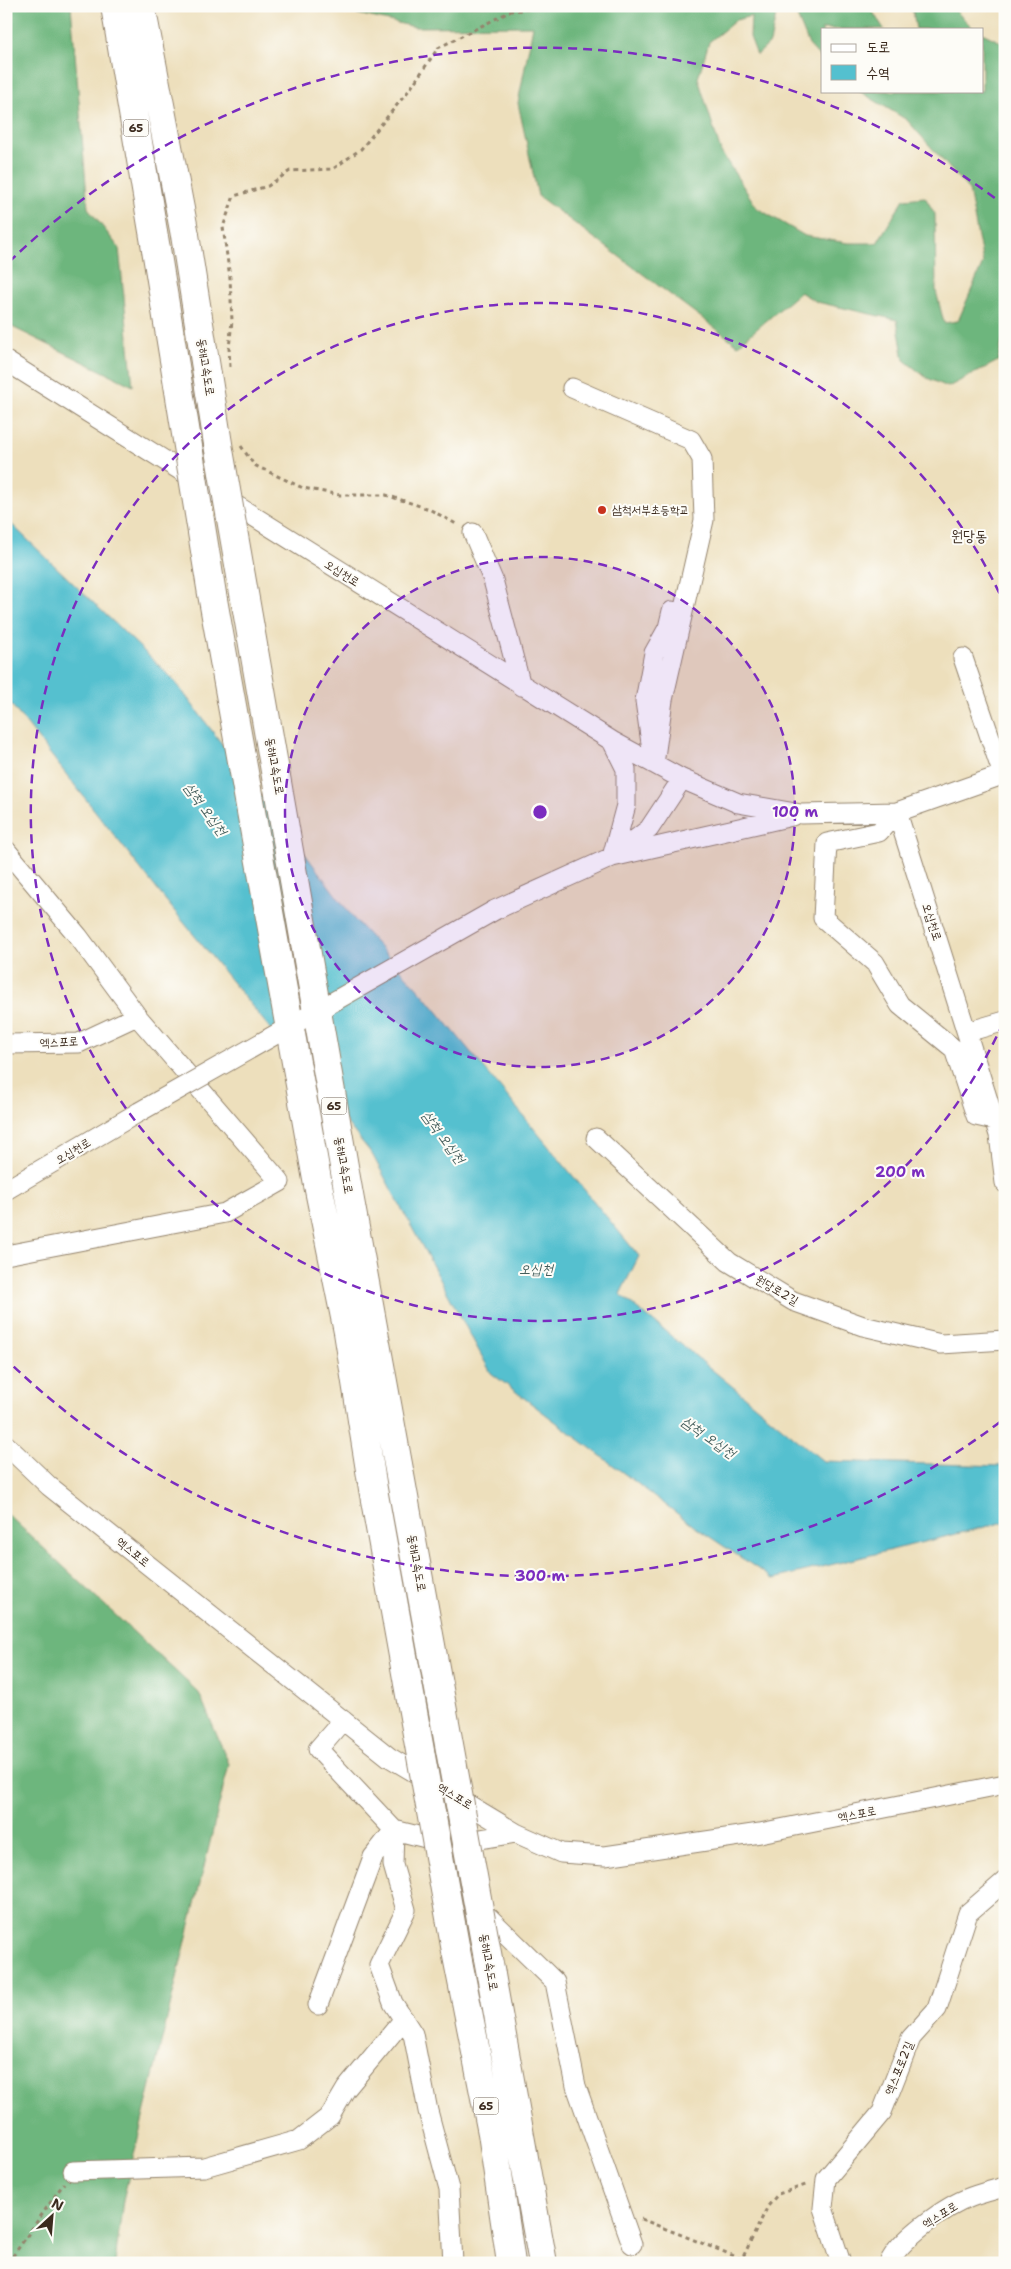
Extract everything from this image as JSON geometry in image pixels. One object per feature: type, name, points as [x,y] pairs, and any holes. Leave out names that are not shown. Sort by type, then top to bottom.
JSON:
[{"type":"highway","name":"65","points":[[115,6],[214,603],[318,1185],[348,1332],[373,1489],[456,1951],[492,2133],[511,2263]]},
{"type":"highway","name":"동해고속도로","points":[[141,6],[185,235],[226,488],[349,1195],[543,2263]]},
{"type":"street","name":"오십천로","points":[[6,361],[521,686],[612,741],[682,779],[738,803],[800,814],[897,812],[1004,775]]},
{"type":"street","points":[[572,388],[691,440],[702,459],[704,520],[663,700],[654,764]]},
{"type":"street","points":[[654,764],[645,701],[654,653],[668,628],[690,530]]},
{"type":"street","points":[[473,533],[493,580],[521,686]]},
{"type":"street","points":[[964,658],[1004,775]]},
{"type":"street","points":[[612,741],[626,769],[626,805],[612,857]]},
{"type":"street","points":[[612,857],[648,829],[682,779]]},
{"type":"street","name":"오십천로","points":[[897,812],[967,1032]]},
{"type":"street","points":[[897,812],[879,832],[827,843],[823,918],[875,963],[900,1005],[954,1049],[976,1116],[999,1118]]},
{"type":"street","points":[[612,857],[800,814]]},
{"type":"street","points":[[6,850],[78,936],[136,1016],[280,1182],[226,1213],[6,1255]]},
{"type":"street","name":"오십천로","points":[[6,1190],[139,1112],[495,910],[612,857]]},
{"type":"street","name":"엑스포로","points":[[6,1044],[79,1043],[136,1016]]},
{"type":"street","points":[[1005,1021],[967,1032],[999,1118],[999,1135],[1005,1183]]},
{"type":"street","name":"원당로2길","points":[[596,1138],[729,1262],[793,1301],[862,1326],[941,1344],[1005,1340]]},
{"type":"street","name":"엑스포로","points":[[6,1445],[50,1486],[389,1756],[516,1833],[560,1853],[605,1856],[760,1833],[1005,1784]]},
{"type":"street","points":[[343,1720],[318,1749],[394,1830],[450,1844],[516,1833]]},
{"type":"street","points":[[318,2005],[373,1857],[394,1830]]},
{"type":"street","points":[[394,1830],[393,1864],[406,1910],[379,1965],[393,2003],[413,2034],[428,2111],[449,2189],[453,2263]]},
{"type":"street","points":[[450,1844],[463,1892],[555,1982],[576,2086],[632,2244]]},
{"type":"street","name":"엑스포로2길","points":[[826,2179],[882,2112],[911,2038],[937,2010],[968,1913],[1005,1880]]},
{"type":"street","points":[[73,2171],[204,2167],[299,2140],[330,2116],[346,2089],[404,2019]]},
{"type":"street","points":[[826,2179],[823,2208],[842,2263]]},
{"type":"street","name":"엑스포로","points":[[889,2263],[892,2256],[921,2226],[969,2197],[1005,2187]]},
{"type":"path","points":[[230,377],[229,348],[232,321],[230,278],[224,228],[234,196],[268,186],[290,171],[333,169],[361,149],[410,89],[438,48],[511,11],[560,6]]},
{"type":"path","points":[[239,443],[254,465],[303,488],[340,495],[386,495],[428,509],[473,533]]},
{"type":"path","points":[[8,2263],[73,2171]]},
{"type":"path","points":[[620,2210],[742,2259],[768,2206],[778,2194],[826,2179]]},
{"type":"green space","points":[[6,6],[71,6],[88,208],[119,248],[133,386],[6,324]]},
{"type":"green space","points":[[323,6],[869,6],[883,28],[821,28],[821,58],[809,45],[794,9],[776,15],[770,43],[757,55],[750,37],[751,16],[736,20],[709,42],[698,78],[721,152],[757,208],[805,236],[848,243],[877,243],[904,199],[925,197],[935,214],[936,291],[944,323],[958,321],[983,263],[969,190],[907,120],[861,92],[984,92],[984,34],[1005,44],[1005,328],[998,361],[948,387],[927,378],[904,360],[897,320],[817,302],[800,292],[738,345],[538,196],[518,103],[533,26],[415,27]]},
{"type":"green space","points":[[912,6],[951,6],[973,28],[916,28]]},
{"type":"green space","points":[[6,1513],[199,1693],[229,1764],[123,2200],[115,2263],[6,2263]]},
{"type":"water","name":"오십천","points":[[6,519],[173,679],[354,919],[422,993],[639,1256],[620,1294],[823,1461],[1005,1466],[1005,1522],[773,1579],[695,1527],[491,1373],[372,1154],[159,892],[6,698]]},
{"type":"place","name":"삼척서부초등학교","points":[[602,510]]},
{"type":"district","name":"원당동","points":[[969,536]]},
{"type":"water label","name":"삼척 오십천","points":[[206,809]]},
{"type":"water label","name":"삼척 오십천","points":[[444,1137]]},
{"type":"water label","name":"삼척 오십천","points":[[709,1437]]}]
